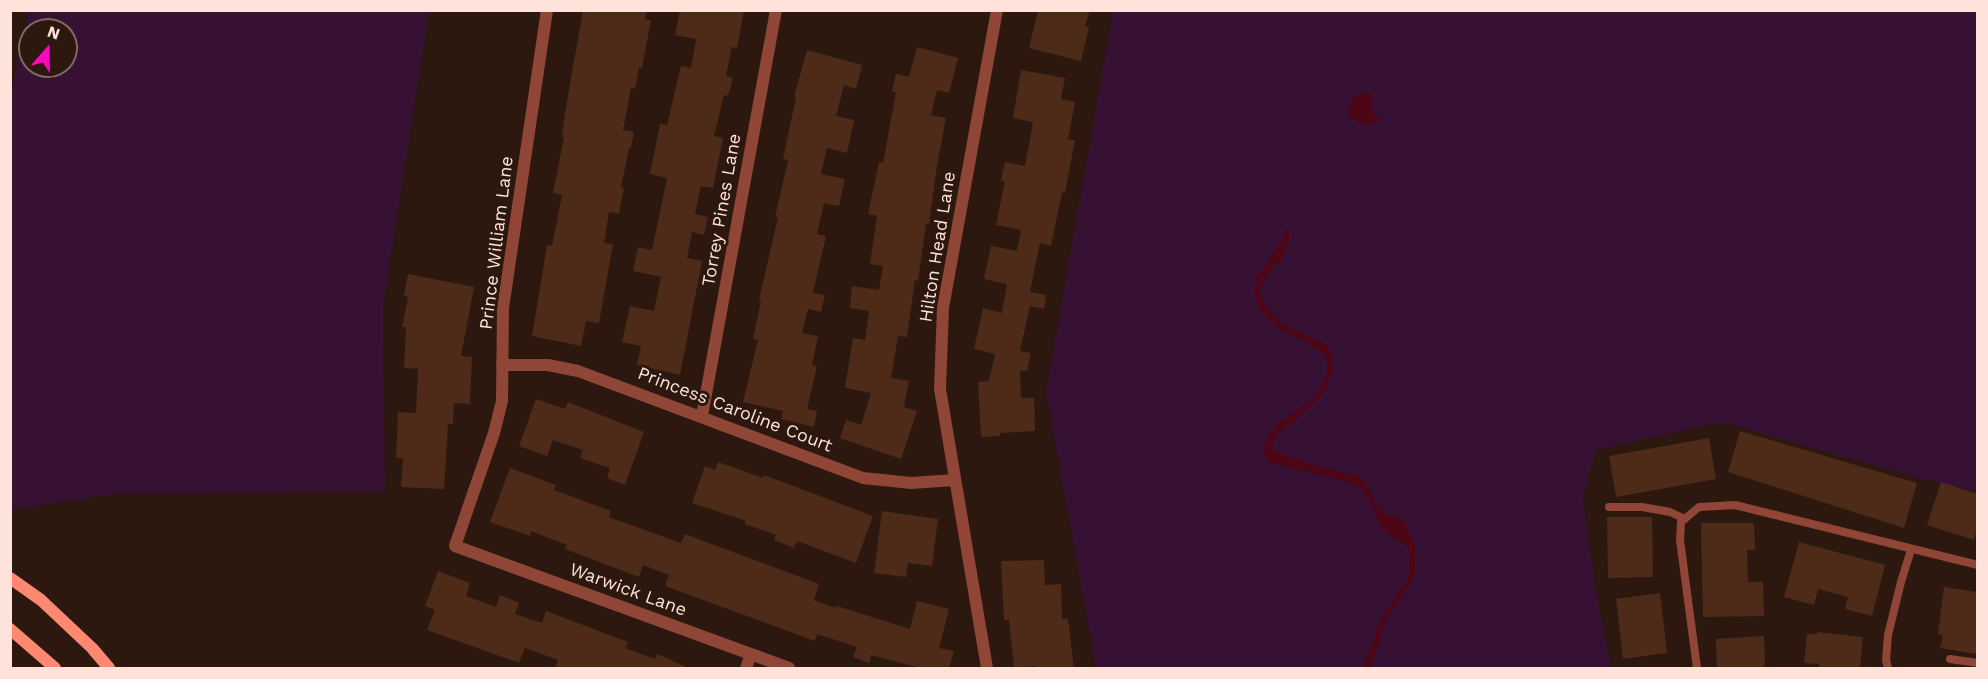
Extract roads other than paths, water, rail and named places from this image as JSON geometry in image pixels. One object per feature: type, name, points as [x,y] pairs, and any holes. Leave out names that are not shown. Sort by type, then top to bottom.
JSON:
[{"type":"main road","points":[[10,578],[41,600],[92,648],[109,669]]},
{"type":"main road","points":[[10,629],[55,669]]},
{"type":"street","name":"Prince William Lane","points":[[455,546],[494,433],[501,401],[503,308],[547,10]]},
{"type":"street","name":"Torrey Pines Lane","points":[[702,416],[776,10]]},
{"type":"street","name":"Hilton Head Lane","points":[[987,669],[940,389],[943,308],[997,10]]},
{"type":"street","name":"Princess Caroline Court","points":[[502,364],[548,364],[578,371],[863,478],[911,483],[955,480]]},
{"type":"street","name":"Warwick Lane","points":[[455,546],[751,654],[773,666],[789,669]]},
{"type":"street","points":[[746,669],[751,654]]},
{"type":"lane","points":[[1697,669],[1680,540],[1680,522],[1700,507],[1735,505],[1977,565]]},
{"type":"lane","points":[[1609,507],[1642,507],[1670,512],[1685,519]]},
{"type":"lane","points":[[1888,669],[1886,660],[1888,635],[1911,550]]},
{"type":"lane","points":[[1950,659],[1977,663]]}]
